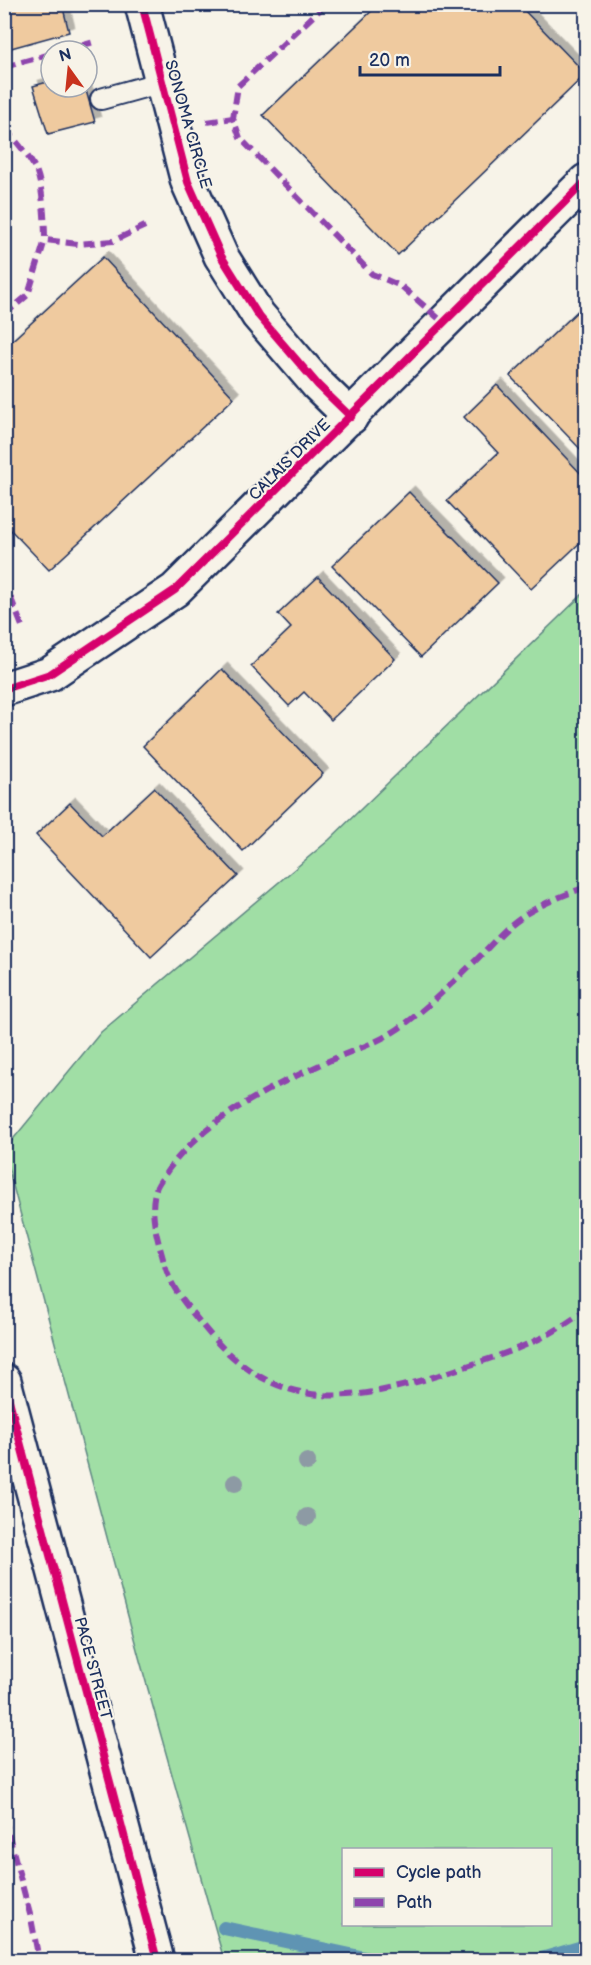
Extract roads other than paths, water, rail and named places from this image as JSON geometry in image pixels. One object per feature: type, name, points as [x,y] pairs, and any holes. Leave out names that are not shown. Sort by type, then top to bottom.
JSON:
[{"type":"street","name":"SONOMA CIRCLE","points":[[142,4],[188,182],[221,256],[258,315],[318,385],[351,417]]},
{"type":"street","name":"CALAIS DRIVE","points":[[4,689],[50,675],[175,590],[586,181]]},
{"type":"street","name":"PACE STREET","points":[[4,1381],[157,1960]]},
{"type":"lane","points":[[101,99],[162,82]]},
{"type":"waterway","points":[[224,1928],[374,1960]]},
{"type":"waterway","points":[[538,1960],[586,1946]]}]
